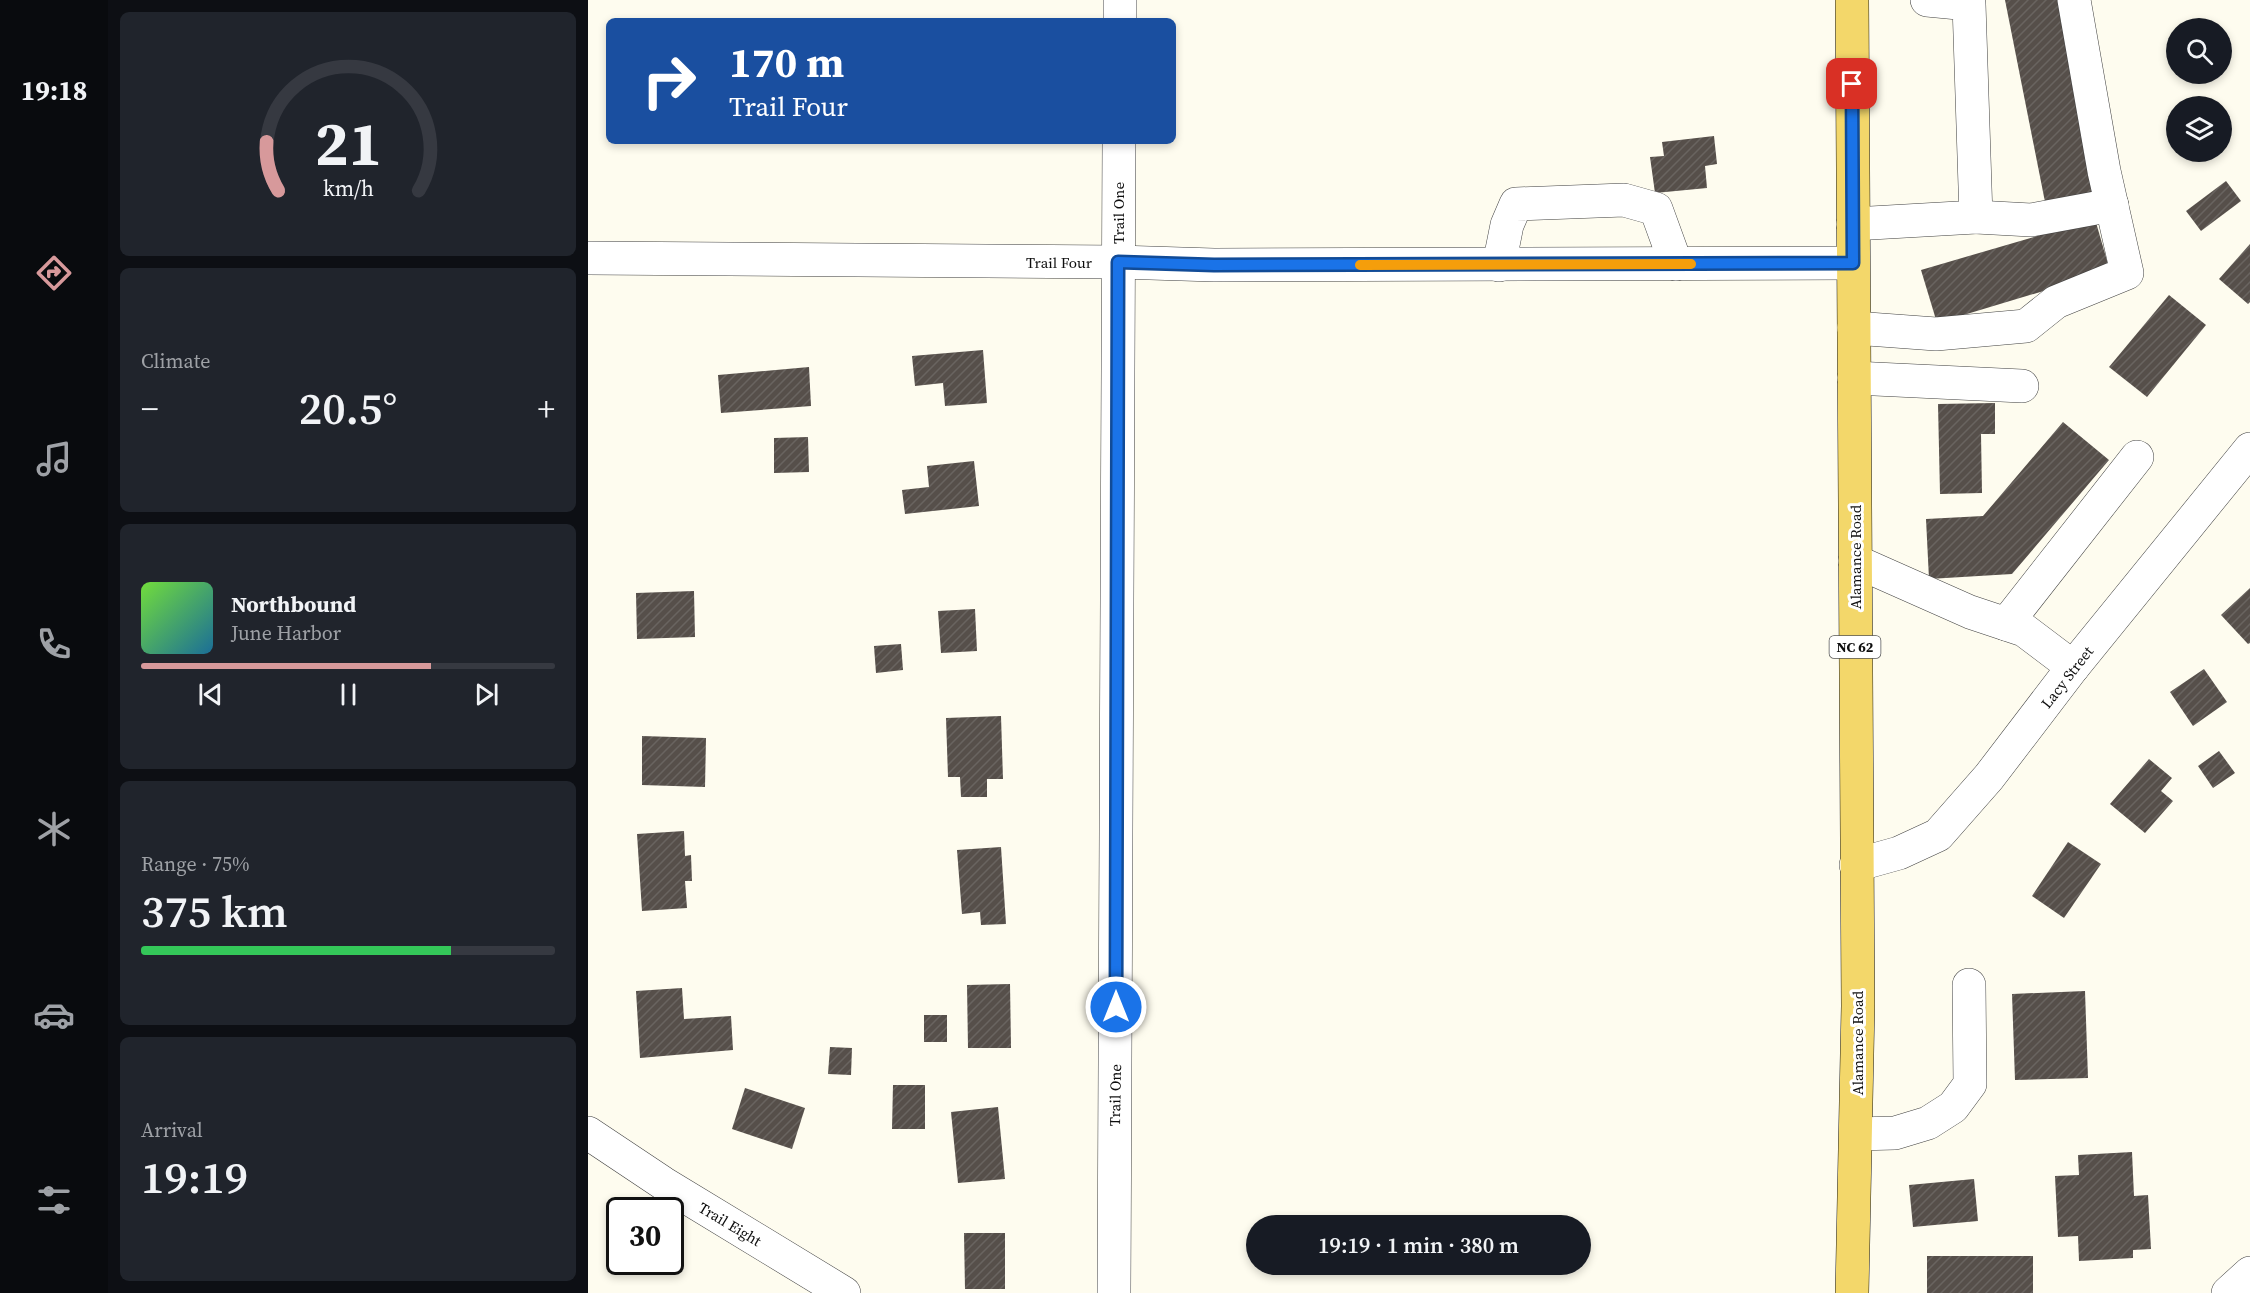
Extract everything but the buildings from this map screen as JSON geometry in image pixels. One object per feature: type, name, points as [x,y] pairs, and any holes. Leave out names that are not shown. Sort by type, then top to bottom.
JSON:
[{"type":"main road","name":"Alamance Road","points":[[1852,0],[1858,1006],[1852,1293]]},
{"type":"street","points":[[1120,0],[1120,18]]},
{"type":"street","points":[[1927,0],[1970,2],[1976,217]]},
{"type":"street","points":[[1854,328],[1936,334],[2026,326],[2056,302],[2127,273],[2074,0]]},
{"type":"street","name":"Trail One","points":[[1114,1293],[1119,144]]},
{"type":"street","points":[[1499,265],[1507,225],[1516,204],[1624,200],[1656,209],[1676,264]]},
{"type":"street","points":[[1853,224],[1976,217],[2031,220],[2112,205]]},
{"type":"street","name":"Trail Four","points":[[588,258],[1118,262],[1214,265],[1853,263]]},
{"type":"street","points":[[1854,378],[2022,386]]},
{"type":"street","name":"Lacy Street","points":[[1856,865],[1899,853],[1938,835],[1989,777],[2073,668],[2250,449]]},
{"type":"street","points":[[2006,624],[2137,457]]},
{"type":"street","points":[[1855,561],[1970,612],[2024,630],[2073,668]]},
{"type":"street","points":[[1856,1134],[1895,1133],[1928,1123],[1953,1107],[1970,1084],[1969,985]]},
{"type":"street","name":"Trail Eight","points":[[588,1133],[663,1183],[844,1293]]},
{"type":"street","points":[[2228,1293],[2250,1273]]},
{"type":"slow traffic","points":[[1360,265],[1691,264]]},
{"type":"route","points":[[1116,1007],[1118,262],[1214,265],[1853,263],[1852,84]]}]
